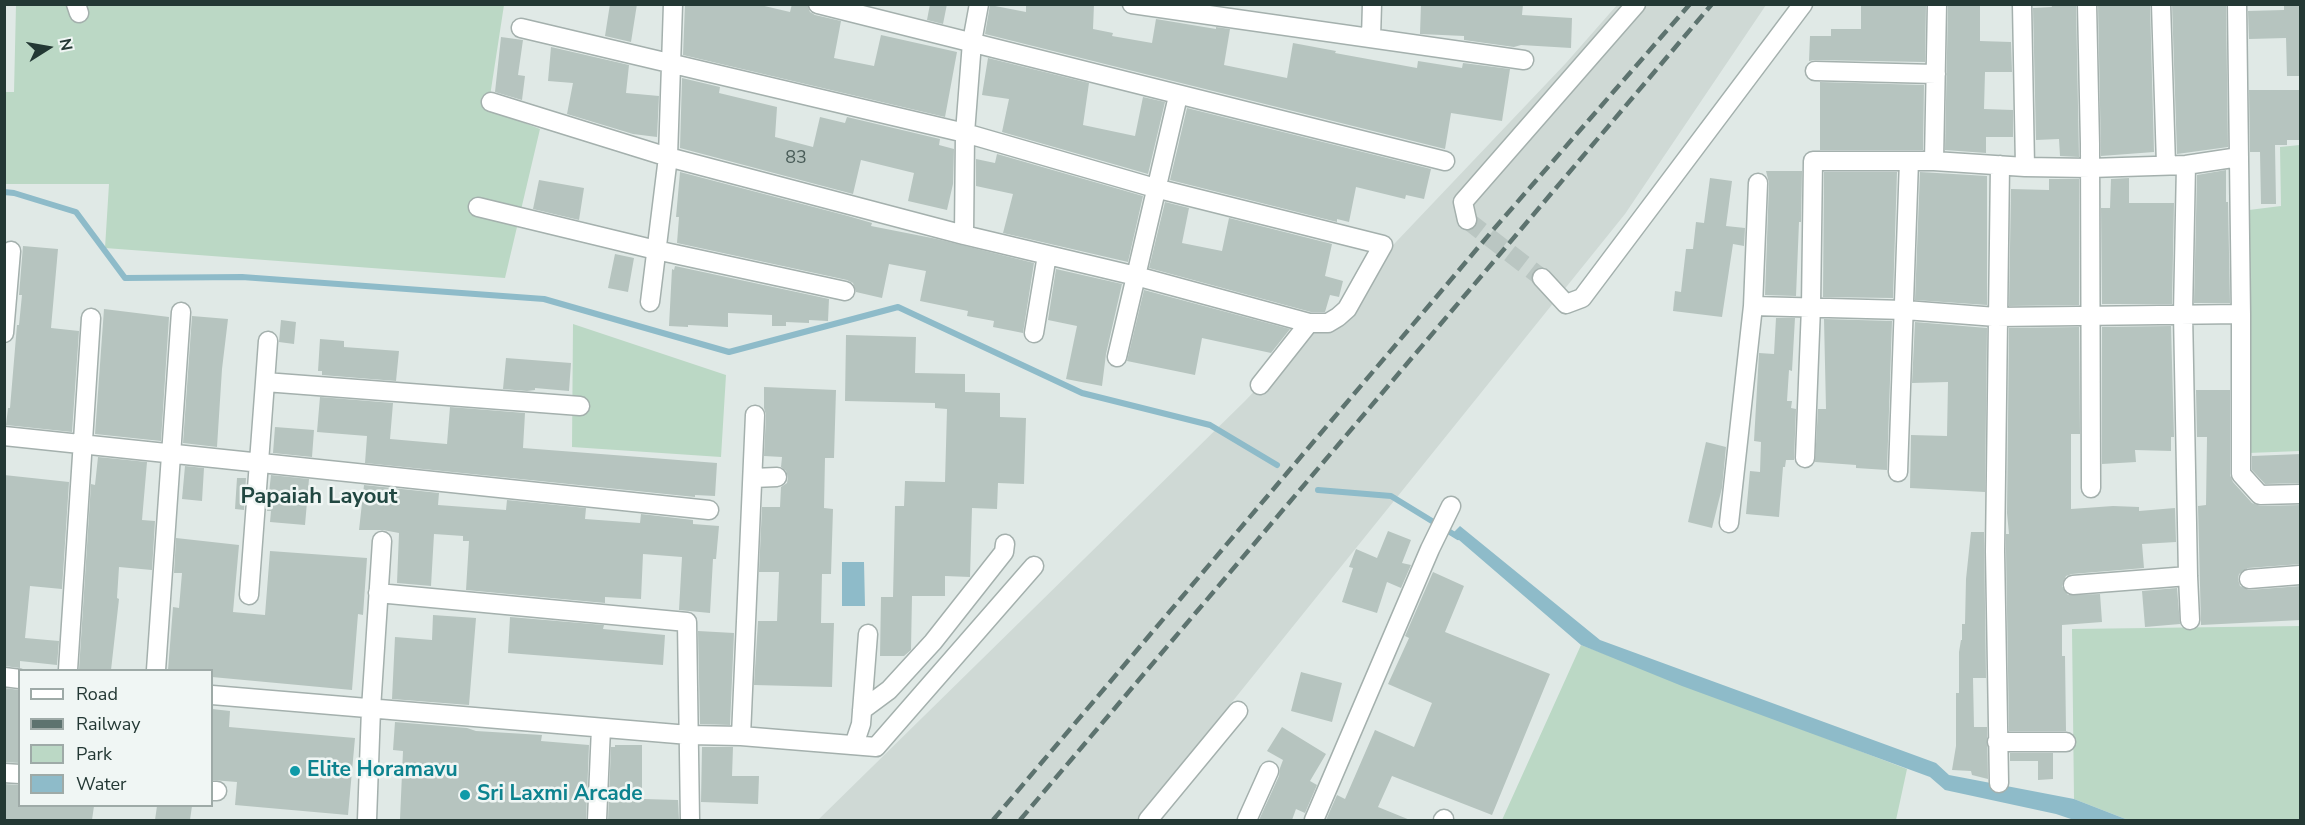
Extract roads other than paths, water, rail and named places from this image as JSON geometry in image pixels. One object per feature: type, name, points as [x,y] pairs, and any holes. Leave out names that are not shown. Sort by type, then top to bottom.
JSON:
[{"type":"street","points":[[650,302],[668,157],[673,4]]},
{"type":"street","points":[[818,4],[1444,162]]},
{"type":"street","points":[[964,235],[965,134],[972,42],[979,4]]},
{"type":"street","points":[[1132,4],[1524,60]]},
{"type":"street","points":[[1371,38],[1372,4]]},
{"type":"street","points":[[1467,220],[1463,202],[1636,4]]},
{"type":"street","points":[[1542,278],[1566,304],[1582,298],[1803,4]]},
{"type":"street","points":[[1934,161],[1937,4]]},
{"type":"street","points":[[2022,4],[2025,167]]},
{"type":"street","points":[[2087,4],[2091,489]]},
{"type":"street","points":[[2161,4],[2166,165]]},
{"type":"street","points":[[2237,4],[2241,474],[2260,495],[2301,494]]},
{"type":"street","points":[[491,102],[668,157],[964,235],[1136,276],[1309,323],[1328,323],[1347,309],[1383,245],[1155,188],[965,134],[521,28]]},
{"type":"street","points":[[1815,71],[1936,74]]},
{"type":"street","points":[[1117,357],[1178,96]]},
{"type":"street","points":[[1805,458],[1810,307],[1804,161],[1934,161],[2025,167],[2090,168],[2186,165],[2239,157]]},
{"type":"street","points":[[1898,472],[1909,161]]},
{"type":"street","points":[[1999,783],[1995,551],[1996,317],[2000,165]]},
{"type":"street","points":[[2186,165],[2184,314],[2190,620]]},
{"type":"street","points":[[1729,523],[1753,306],[1758,183]]},
{"type":"street","points":[[478,207],[656,250],[845,291]]},
{"type":"street","points":[[4,333],[11,250]]},
{"type":"street","points":[[1034,333],[1047,255]]},
{"type":"street","points":[[1753,306],[1905,310],[1996,317],[2241,314]]},
{"type":"street","points":[[156,669],[181,312]]},
{"type":"street","points":[[68,669],[91,318]]},
{"type":"street","points":[[1260,385],[1309,323]]},
{"type":"street","points":[[249,595],[267,341]]},
{"type":"street","points":[[265,382],[580,406]]},
{"type":"street","points":[[741,736],[755,415]]},
{"type":"street","points":[[4,436],[709,510]]},
{"type":"street","points":[[753,478],[777,477]]},
{"type":"street","points":[[1314,820],[1430,549],[1451,506]]},
{"type":"street","points":[[368,820],[371,708],[382,541]]},
{"type":"street","points":[[862,710],[889,690],[933,642],[1004,552],[1005,544]]},
{"type":"street","points":[[213,695],[689,735],[741,736],[876,747],[1034,566]]},
{"type":"street","points":[[2249,579],[2301,575]]},
{"type":"street","points":[[2073,585],[2188,576]]},
{"type":"street","points":[[378,593],[687,622],[690,820]]},
{"type":"street","points":[[854,745],[861,724],[868,634]]},
{"type":"street","points":[[1148,820],[1238,711]]},
{"type":"street","points":[[597,820],[602,728]]},
{"type":"street","points":[[1997,742],[2066,742]]},
{"type":"street","points":[[1247,820],[1269,771]]},
{"type":"water","points":[[1460,526],[1600,640],[1936,763],[1949,775],[2074,799],[2128,820],[2074,820],[1945,790],[1930,777],[1682,686],[1581,645],[1452,534]]},
{"type":"water","points":[[842,562],[864,562],[865,606],[842,606]]},
{"type":"waterway","points":[[4,192],[76,212],[125,278],[242,277],[544,299],[729,352],[898,307],[1082,393],[1210,425],[1277,465]]},
{"type":"waterway","points":[[1318,490],[1391,496],[1458,537]]},
{"type":"tunnel","points":[[1467,220],[1542,278]]},
{"type":"railway","points":[[993,820],[1493,230],[1690,4]]},
{"type":"railway","points":[[1020,820],[1712,4]]},
{"type":"place","name":"Elite Horamavu","points":[[295,771]]},
{"type":"place","name":"Sri Laxmi Arcade","points":[[465,795]]},
{"type":"district","name":"Papaiah Layout","points":[[319,498]]}]
